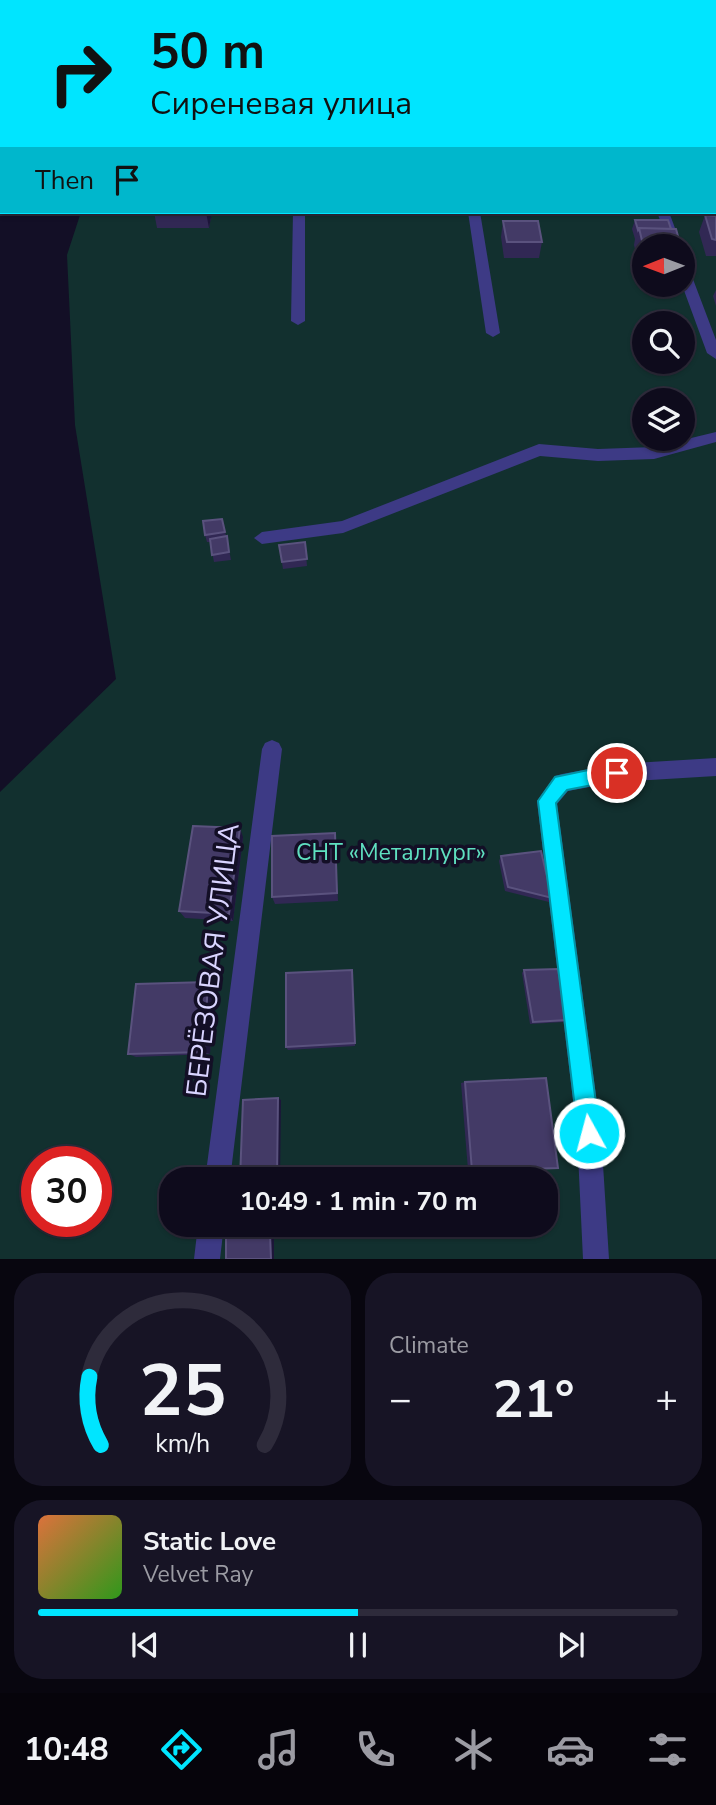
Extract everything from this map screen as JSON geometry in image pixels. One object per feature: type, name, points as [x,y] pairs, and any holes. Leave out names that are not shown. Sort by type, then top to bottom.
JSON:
[{"type":"street","points":[[298,321],[299,214]]},
{"type":"street","points":[[474,214],[493,333]]},
{"type":"street","points":[[664,214],[671,234]]},
{"type":"street","points":[[694,298],[716,354]]},
{"type":"street","points":[[262,538],[343,527],[539,450],[598,455],[654,453],[716,437]]},
{"type":"street","name":"БЕРЁЗОВАЯ УЛИЦА","points":[[219,1167],[272,749]]},
{"type":"street","points":[[596,1259],[589,1133],[547,801],[562,783],[617,773],[716,767]]},
{"type":"street","points":[[207,1259],[210,1237]]},
{"type":"green space","name":"СНТ «Металлург»","points":[[80,214],[716,214],[716,1259],[0,1259],[0,792],[116,679],[75,425],[67,255]]},
{"type":"building","points":[[705,215],[716,216],[716,240],[712,239]]},
{"type":"building","points":[[635,220],[668,220],[671,229],[638,230]]},
{"type":"building","points":[[503,221],[538,221],[542,242],[507,242]]},
{"type":"building","points":[[639,228],[676,229],[677,234],[640,234]]},
{"type":"building","points":[[222,519],[225,532],[205,535],[203,521]]},
{"type":"building","points":[[227,536],[229,552],[212,555],[210,539]]},
{"type":"building","points":[[305,542],[307,559],[282,562],[279,545]]},
{"type":"building","points":[[193,826],[240,828],[229,914],[179,911]]},
{"type":"building","points":[[335,833],[337,893],[272,897],[272,836]]},
{"type":"building","points":[[541,851],[552,898],[508,887],[501,856]]},
{"type":"building","points":[[558,969],[567,1020],[533,1022],[524,970]]},
{"type":"building","points":[[352,970],[355,1043],[286,1047],[286,973]]},
{"type":"building","points":[[208,982],[204,1052],[128,1054],[136,984]]},
{"type":"building","points":[[546,1078],[558,1167],[472,1167],[465,1082]]},
{"type":"building","points":[[278,1098],[277,1167],[240,1167],[243,1100]]},
{"type":"building","points":[[226,1237],[270,1237],[271,1259],[226,1259]]},
{"type":"route","points":[[589,1133],[547,801],[562,783],[617,773]]}]
